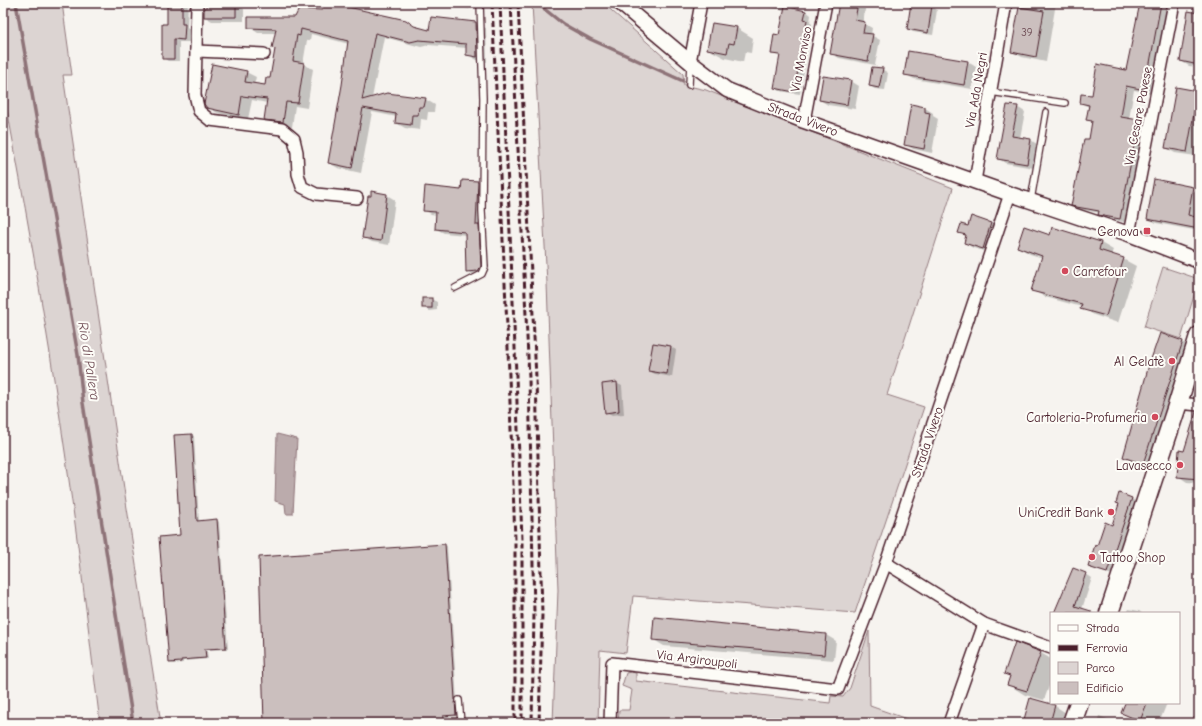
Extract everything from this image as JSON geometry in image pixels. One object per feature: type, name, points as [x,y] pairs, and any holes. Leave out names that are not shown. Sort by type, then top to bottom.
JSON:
[{"type":"main road","points":[[1109,612],[1199,336]]},
{"type":"main road","points":[[1072,723],[1079,704]]},
{"type":"street","points":[[197,3],[195,95],[199,111],[210,120],[282,129],[294,139],[297,152],[298,174],[302,188],[316,194],[357,198]]},
{"type":"street","name":"Strada Vivero","points":[[620,3],[690,62],[727,90],[804,120],[1010,194],[1129,234],[1199,261]]},
{"type":"street","points":[[690,62],[701,3]]},
{"type":"street","name":"Via Monviso","points":[[804,120],[826,3]]},
{"type":"street","name":"Via Ada Negri","points":[[974,181],[1006,3]]},
{"type":"street","name":"Via Cesare Pavese","points":[[1129,234],[1174,3]]},
{"type":"street","points":[[196,51],[264,54]]},
{"type":"street","name":"Strada Vivero","points":[[838,689],[886,563],[1010,194]]},
{"type":"street","points":[[1178,403],[1199,405]]},
{"type":"street","points":[[886,563],[984,624],[1050,648]]},
{"type":"street","points":[[949,723],[984,624]]},
{"type":"street","name":"Via Argiroupoli","points":[[610,723],[612,663],[838,689]]},
{"type":"lane","points":[[455,288],[482,274],[485,267],[482,211],[483,98],[480,3]]},
{"type":"lane","points":[[689,85],[690,62]]},
{"type":"lane","points":[[989,92],[1065,103]]},
{"type":"lane","points":[[1030,200],[1046,112]]},
{"type":"lane","points":[[459,700],[460,723]]},
{"type":"green space","points":[[3,3],[62,3],[72,75],[63,75],[126,502],[161,723],[100,723],[77,536],[59,409],[7,109],[8,86],[3,57]]},
{"type":"green space","points":[[532,3],[603,3],[683,74],[684,85],[706,90],[953,188],[887,395],[924,407],[855,613],[633,596],[626,653],[600,650],[598,723],[553,723],[558,590],[547,283]]},
{"type":"green space","points":[[1163,267],[1199,279],[1181,339],[1144,327]]},
{"type":"green space","points":[[869,631],[870,706],[918,723],[618,723],[619,710],[629,710],[632,690],[622,686],[626,673],[631,672],[636,673],[636,681],[830,703],[831,696],[843,697],[850,688]]},
{"type":"shaded area","points":[[277,434],[297,439],[293,514],[286,514],[285,504],[275,501]]},
{"type":"building","points":[[167,3],[182,3],[182,24],[185,24],[184,40],[174,39],[174,59],[162,59],[162,24],[167,24]]},
{"type":"building","points":[[206,3],[236,4],[236,17],[204,17],[204,8],[206,8]]},
{"type":"building","points":[[323,3],[330,3],[406,20],[414,26],[429,30],[431,17],[476,22],[477,57],[466,55],[466,44],[419,40],[410,42],[375,33],[362,100],[387,93],[426,98],[424,107],[419,107],[418,115],[412,115],[411,125],[395,123],[396,114],[363,108],[352,168],[328,163],[348,41],[301,29],[300,36],[297,35],[293,61],[304,63],[298,103],[286,102],[283,122],[264,120],[267,99],[242,96],[239,115],[207,108],[204,104],[212,64],[247,71],[245,82],[265,85],[266,78],[270,78],[275,49],[272,48],[276,29],[248,28],[248,17],[295,17],[299,9],[322,10]]},
{"type":"building","points":[[839,3],[858,3],[855,20],[865,22],[863,33],[873,34],[868,61],[830,54]]},
{"type":"building","points":[[911,3],[932,5],[928,33],[907,29]]},
{"type":"building","points":[[1140,3],[1161,3],[1145,90],[1126,86],[1121,117],[1139,120],[1120,219],[1098,215],[1099,211],[1071,206],[1084,139],[1089,139],[1092,121],[1086,120],[1089,105],[1080,103],[1081,94],[1092,95],[1097,64],[1126,70]]},
{"type":"building","points":[[785,6],[806,11],[804,19],[807,20],[794,92],[774,88],[780,55],[771,54],[774,34],[779,35]]},
{"type":"building","points":[[1019,7],[1044,11],[1036,57],[1011,52]]},
{"type":"building","points":[[1188,11],[1199,13],[1199,65],[1180,61]]},
{"type":"building","points":[[712,23],[737,27],[734,44],[729,43],[727,53],[707,49]]},
{"type":"building","points":[[908,51],[968,61],[964,85],[904,75]]},
{"type":"building","points":[[872,67],[883,68],[879,88],[869,86]]},
{"type":"building","points":[[823,76],[851,80],[847,105],[819,100]]},
{"type":"building","points":[[1176,87],[1198,91],[1187,152],[1165,148]]},
{"type":"building","points":[[911,104],[925,107],[925,112],[930,113],[924,149],[904,145]]},
{"type":"building","points":[[1007,105],[1018,106],[1012,136],[1031,139],[1027,164],[997,159]]},
{"type":"building","points":[[1154,179],[1193,187],[1188,215],[1199,218],[1199,229],[1147,219]]},
{"type":"building","points":[[462,180],[478,181],[476,225],[479,225],[481,266],[478,271],[466,272],[465,232],[435,229],[436,212],[423,211],[425,186],[461,190]]},
{"type":"building","points":[[371,191],[387,194],[381,241],[362,238],[368,196],[371,196]]},
{"type":"building","points":[[971,216],[991,223],[983,249],[964,243],[966,235],[958,233],[961,224],[968,226]]},
{"type":"building","name":"Carrefour","points":[[1024,226],[1050,235],[1052,227],[1101,242],[1099,250],[1124,258],[1106,316],[1080,309],[1082,304],[1031,291],[1042,256],[1017,247]]},
{"type":"building","points":[[422,298],[432,298],[432,308],[422,308]]},
{"type":"building","points":[[1160,333],[1183,341],[1143,464],[1123,457],[1149,365]]},
{"type":"building","points":[[653,343],[671,346],[667,374],[648,371]]},
{"type":"building","points":[[617,382],[619,411],[605,413],[602,384]]},
{"type":"building","points":[[1196,412],[1199,412],[1199,479],[1177,477],[1179,450],[1184,451]]},
{"type":"building","points":[[192,434],[197,521],[217,519],[226,648],[205,649],[206,658],[181,660],[181,662],[169,663],[159,537],[180,535],[174,435]]},
{"type":"building","points":[[1119,493],[1132,498],[1107,573],[1088,567],[1095,545],[1097,546],[1105,522],[1112,525],[1119,504],[1116,503]]},
{"type":"building","points":[[445,544],[456,715],[443,716],[443,723],[264,723],[259,557]]},
{"type":"building","points":[[1073,568],[1086,573],[1075,606],[1091,612],[1054,612]]},
{"type":"building","points":[[654,617],[826,634],[824,655],[652,640]]},
{"type":"building","points":[[1015,642],[1041,652],[1027,691],[1007,685],[1010,676],[1004,674]]},
{"type":"building","points":[[1030,698],[1055,705],[1050,723],[1023,723]]},
{"type":"building","points":[[1125,704],[1147,704],[1140,721],[1121,713]]},
{"type":"waterway","name":"Rio di Pallera","points":[[16,3],[78,355],[83,403],[133,723]]},
{"type":"waterway","points":[[537,3],[563,24],[590,39],[683,81]]},
{"type":"railway","points":[[492,3],[508,348],[515,540],[515,723]]},
{"type":"railway","points":[[500,3],[522,540],[522,723]]},
{"type":"railway","points":[[511,3],[529,378],[534,613],[532,723]]},
{"type":"railway","points":[[518,3],[536,378],[542,614],[539,723]]},
{"type":"place","name":"Genova","points":[[1147,231]]},
{"type":"place","name":"Carrefour","points":[[1065,271]]},
{"type":"place","name":"Al Gelatè","points":[[1172,361]]},
{"type":"place","name":"Cartoleria-Profumeria","points":[[1155,417]]},
{"type":"place","name":"Lavasecco","points":[[1180,465]]},
{"type":"place","name":"UniCredit Bank","points":[[1111,512]]},
{"type":"place","name":"Tattoo Shop","points":[[1092,557]]}]
